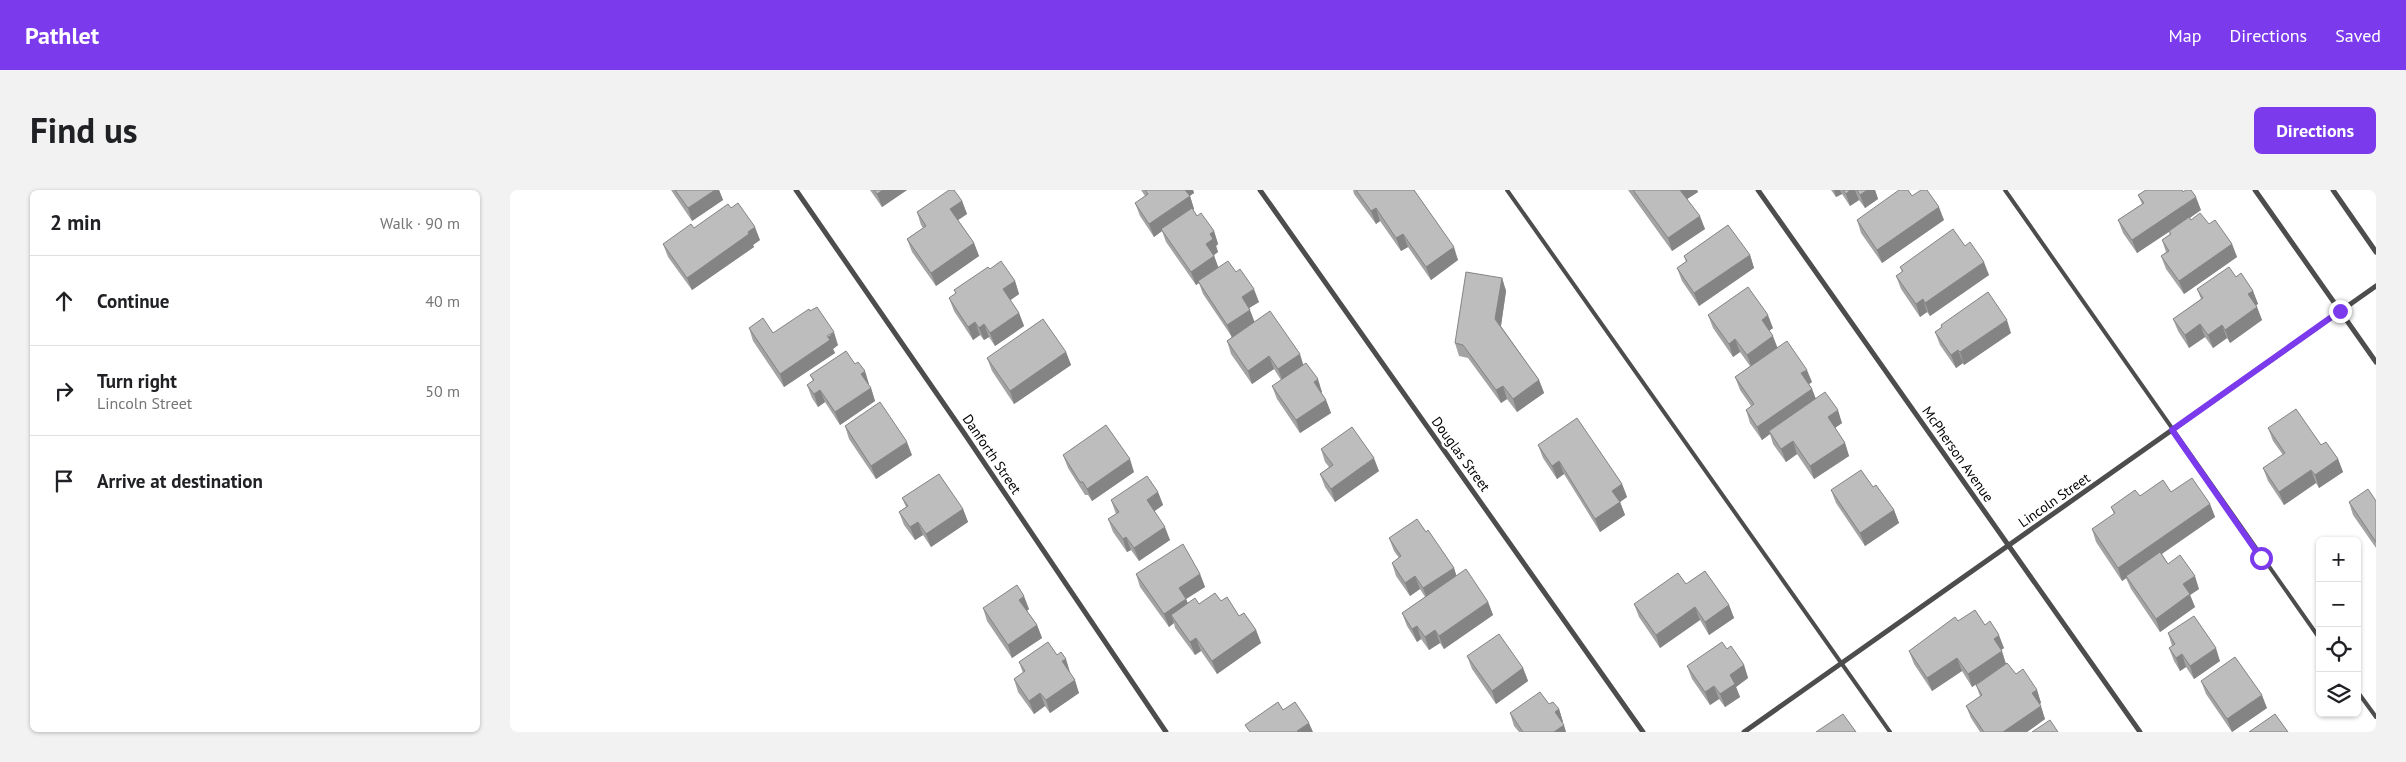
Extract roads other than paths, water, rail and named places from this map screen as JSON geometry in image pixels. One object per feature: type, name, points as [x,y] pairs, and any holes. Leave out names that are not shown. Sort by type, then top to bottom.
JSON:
[{"type":"street","name":"Danforth Street","points":[[796,190],[964,433],[1166,732]]},
{"type":"street","name":"Douglas Street","points":[[1260,190],[1643,732]]},
{"type":"street","name":"McPherson Avenue","points":[[1758,190],[2140,732]]},
{"type":"street","points":[[2255,190],[2376,362]]},
{"type":"street","points":[[2332,190],[2376,252]]},
{"type":"street","name":"Lincoln Street","points":[[1744,732],[2376,286]]},
{"type":"lane","points":[[1507,190],[1890,732]]},
{"type":"lane","points":[[2005,190],[2316,633]]},
{"type":"lane","points":[[2361,696],[2376,717]]}]
